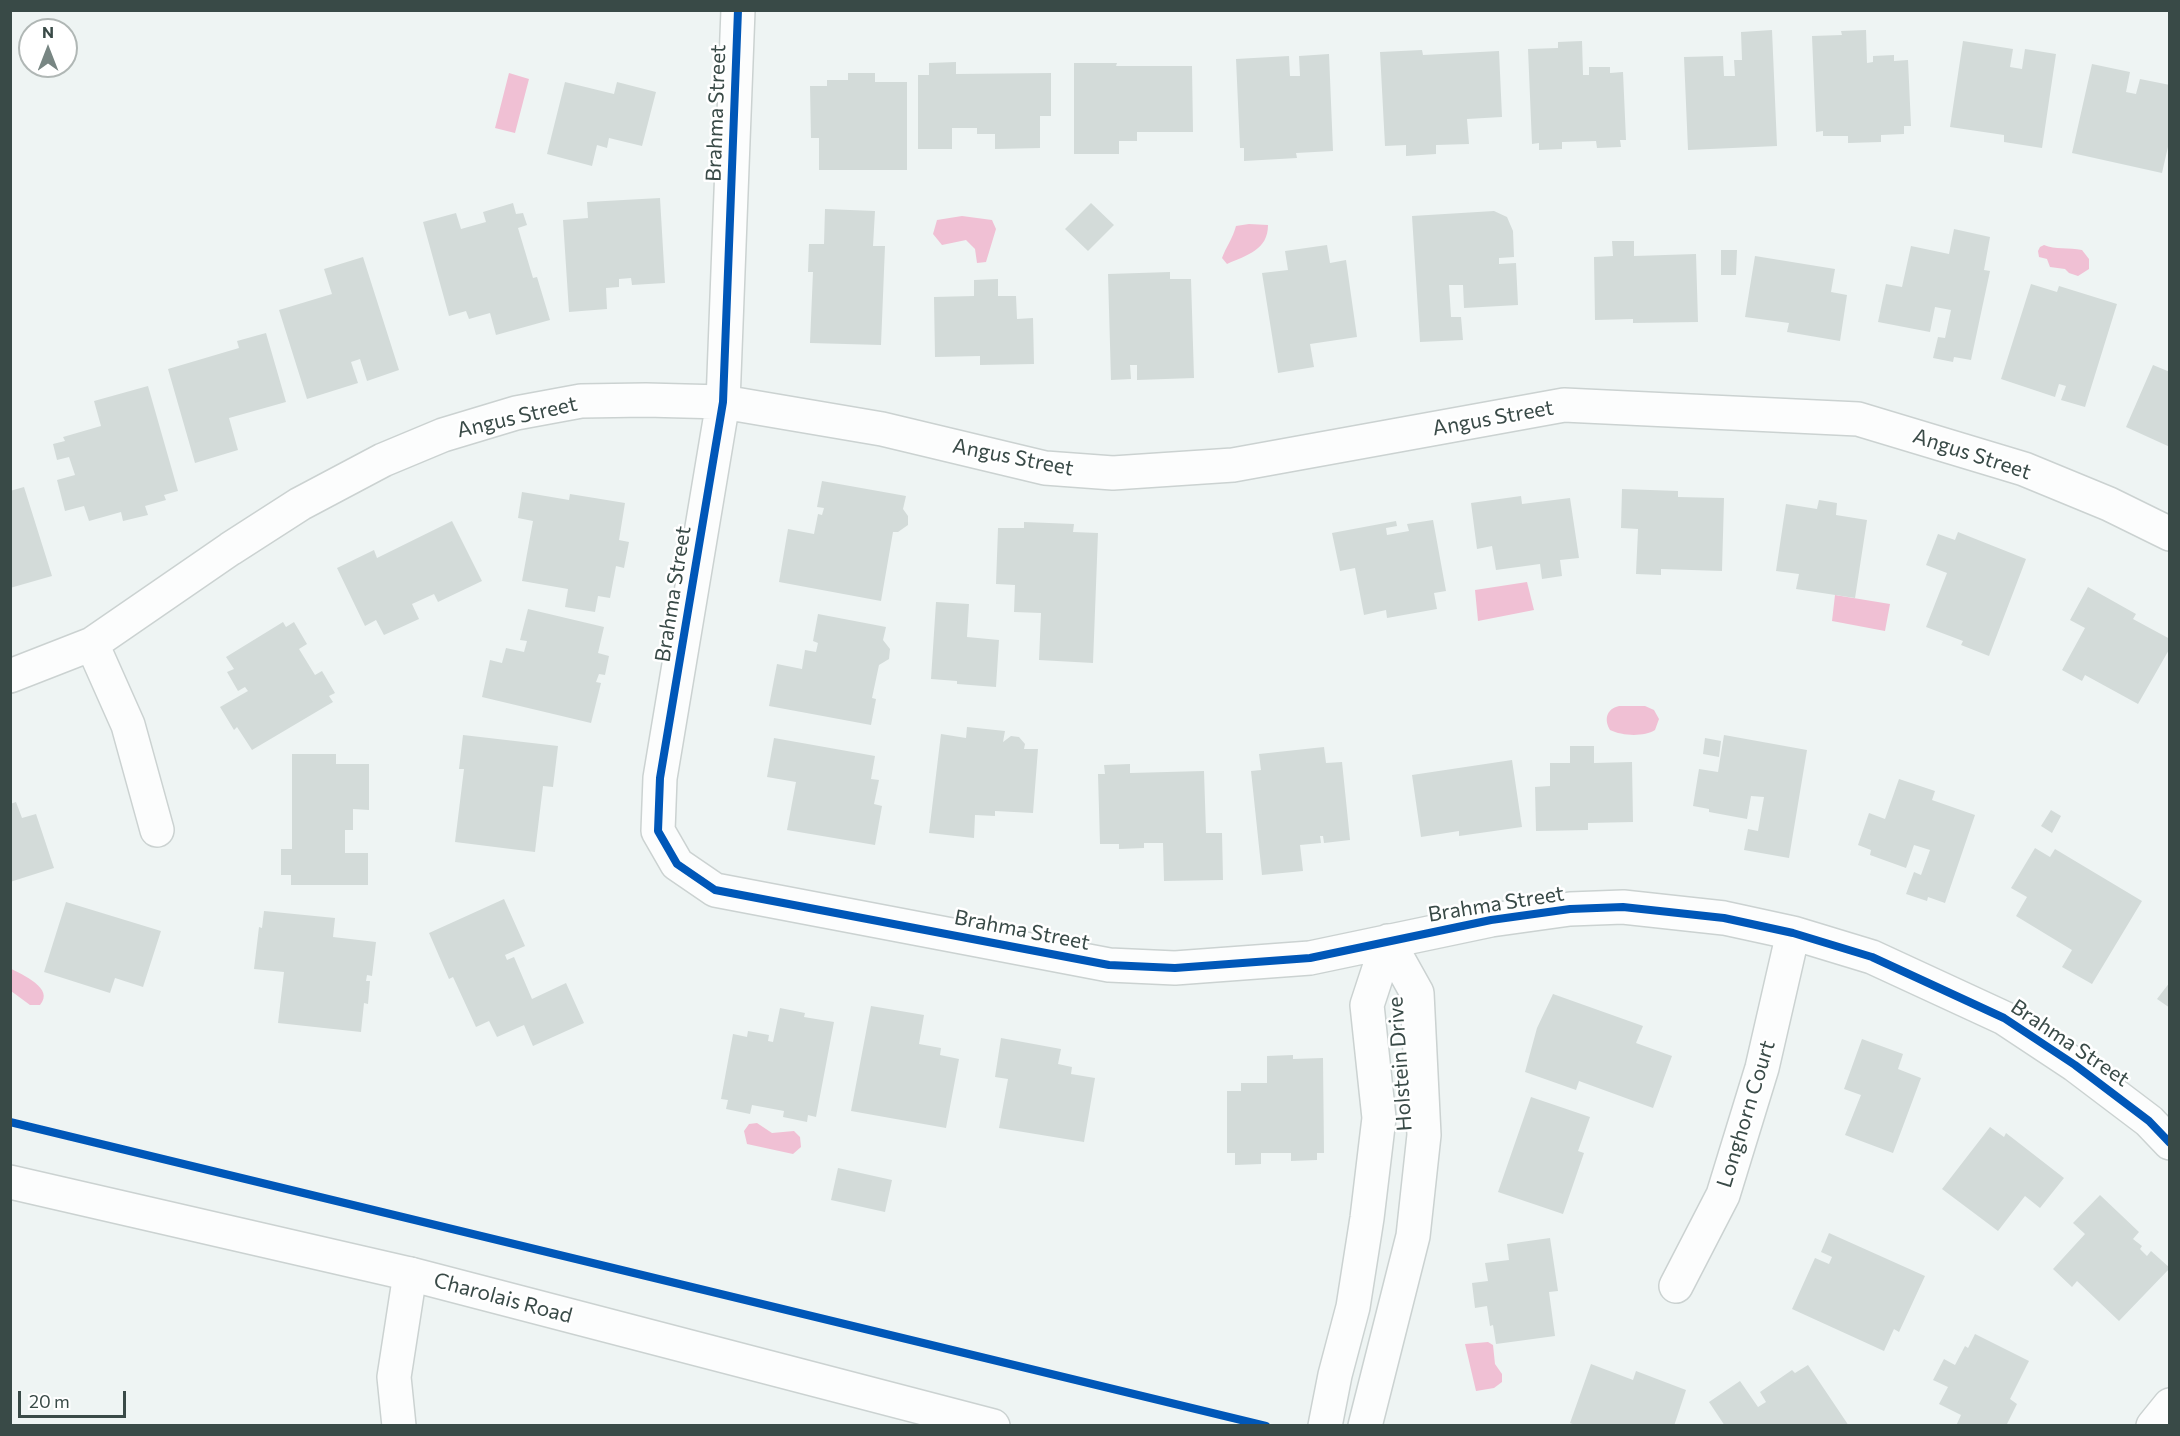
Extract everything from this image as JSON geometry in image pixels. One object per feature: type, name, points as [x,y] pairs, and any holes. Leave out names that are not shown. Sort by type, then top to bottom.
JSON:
[{"type":"street","name":"Brahma Street","points":[[738,10],[723,402],[660,778],[658,831],[677,864],[715,890],[1109,965],[1175,968],[1310,958],[1525,915],[1570,909],[1623,907],[1724,918],[1793,933],[1872,957],[2004,1018],[2074,1065],[2149,1121],[2169,1143]]},
{"type":"street","name":"Angus Street","points":[[10,676],[92,644],[300,504],[383,460],[443,435],[516,413],[581,401],[723,402],[882,429],[1045,468],[1113,474],[1233,465],[1564,405],[1858,419],[2024,469],[2109,504],[2169,534]]},
{"type":"street","points":[[92,644],[128,725],[157,830]]},
{"type":"street","name":"Longhorn Court","points":[[1676,1286],[1723,1195],[1762,1068],[1793,933]]},
{"type":"street","name":"Holstein Drive","points":[[1325,1425],[1335,1375],[1353,1307],[1368,1218],[1379,1118],[1368,1005],[1388,941]]},
{"type":"street","name":"Holstein Drive","points":[[1365,1425],[1413,1236],[1424,1135],[1417,993],[1388,941]]},
{"type":"street","name":"Charolais Road","points":[[10,1182],[410,1274],[993,1425]]},
{"type":"street","points":[[399,1425],[394,1377],[410,1274]]},
{"type":"street","points":[[2153,1425],[2169,1406]]},
{"type":"shaded area","points":[[509,73],[529,79],[515,133],[495,128]]},
{"type":"shaded area","points":[[962,216],[992,220],[996,229],[986,262],[977,263],[975,249],[966,240],[942,245],[933,234],[937,220]]},
{"type":"shaded area","points":[[1268,225],[1264,240],[1249,254],[1227,264],[1222,258],[1236,226]]},
{"type":"shaded area","points":[[2044,245],[2082,250],[2089,259],[2089,269],[2078,276],[2065,269],[2050,267],[2047,259],[2039,257],[2038,251]]},
{"type":"shaded area","points":[[1527,582],[1534,610],[1478,621],[1475,590]]},
{"type":"shaded area","points":[[1835,595],[1890,604],[1885,631],[1832,621]]},
{"type":"shaded area","points":[[1619,706],[1645,706],[1654,710],[1659,719],[1655,730],[1633,735],[1610,730],[1607,715]]},
{"type":"shaded area","points":[[10,968],[29,978],[40,988],[44,999],[40,1005],[30,1005],[11,991]]},
{"type":"shaded area","points":[[757,1123],[772,1133],[794,1131],[800,1137],[801,1147],[793,1154],[747,1144],[744,1131],[749,1124]]},
{"type":"shaded area","points":[[1488,1342],[1493,1345],[1495,1364],[1502,1374],[1502,1382],[1494,1388],[1476,1391],[1465,1344]]},
{"type":"building","points":[[1772,30],[1777,146],[1688,150],[1684,57],[1723,56],[1724,76],[1735,76],[1734,60],[1742,60],[1741,32]]},
{"type":"building","points":[[1866,30],[1867,63],[1873,62],[1873,56],[1894,55],[1894,61],[1908,60],[1911,126],[1904,126],[1904,134],[1881,135],[1881,142],[1848,143],[1848,136],[1823,136],[1823,131],[1816,132],[1812,36],[1842,35],[1841,31]]},
{"type":"building","points":[[1582,41],[1583,75],[1589,75],[1589,67],[1610,67],[1610,73],[1623,72],[1626,140],[1620,140],[1621,147],[1597,148],[1596,141],[1562,142],[1562,149],[1539,150],[1539,143],[1532,144],[1528,49],[1558,48],[1558,42]]},
{"type":"building","points":[[1963,41],[2013,49],[2010,67],[2022,69],[2025,49],[2056,54],[2042,148],[2004,142],[2004,135],[1950,127]]},
{"type":"building","points":[[1422,50],[1423,55],[1499,51],[1502,117],[1467,119],[1469,144],[1436,145],[1436,154],[1406,156],[1406,145],[1385,146],[1380,52]]},
{"type":"building","points":[[1329,54],[1333,151],[1296,153],[1297,158],[1244,161],[1244,148],[1240,148],[1236,59],[1289,56],[1290,76],[1300,76],[1299,56]]},
{"type":"building","points":[[956,62],[956,74],[1051,73],[1051,116],[1040,116],[1040,148],[995,149],[995,134],[977,134],[977,128],[952,128],[952,149],[918,149],[918,75],[929,75],[929,63]]},
{"type":"building","points":[[1074,63],[1117,63],[1116,66],[1192,66],[1193,132],[1137,132],[1137,141],[1119,141],[1119,154],[1074,154]]},
{"type":"building","points":[[2092,64],[2130,72],[2126,92],[2136,94],[2140,79],[2170,85],[2170,138],[2162,173],[2072,153]]},
{"type":"building","points":[[848,73],[875,73],[875,82],[907,82],[907,170],[819,170],[819,138],[811,138],[810,86],[827,86],[827,80],[848,80]]},
{"type":"building","points":[[565,82],[614,94],[617,82],[656,92],[642,146],[609,138],[607,148],[597,145],[592,166],[547,154]]},
{"type":"building","points":[[660,198],[665,283],[632,285],[631,278],[619,279],[619,287],[606,288],[607,309],[569,312],[563,220],[588,218],[587,202]]},
{"type":"building","points":[[513,203],[516,214],[523,213],[527,225],[518,228],[533,278],[537,277],[550,320],[496,335],[490,313],[469,319],[466,311],[449,316],[423,222],[456,213],[461,229],[486,222],[483,212]]},
{"type":"building","points":[[1091,203],[1114,225],[1088,251],[1065,229]]},
{"type":"building","points":[[825,209],[875,211],[873,246],[885,246],[881,345],[810,343],[813,272],[808,272],[809,244],[824,244]]},
{"type":"building","points":[[1494,211],[1507,217],[1513,231],[1514,257],[1499,258],[1499,264],[1516,263],[1518,305],[1464,308],[1463,285],[1449,285],[1451,317],[1461,317],[1463,340],[1420,342],[1412,216]]},
{"type":"building","points":[[1954,229],[1990,237],[1984,270],[1990,271],[1971,360],[1954,357],[1953,362],[1933,358],[1938,337],[1945,338],[1951,310],[1935,307],[1930,332],[1878,322],[1886,284],[1902,287],[1911,246],[1949,254]]},
{"type":"building","points":[[1612,241],[1634,241],[1634,256],[1696,254],[1698,322],[1633,323],[1633,319],[1595,320],[1594,257],[1613,256]]},
{"type":"building","points":[[1327,245],[1330,263],[1346,260],[1357,337],[1310,344],[1314,367],[1278,373],[1262,273],[1288,270],[1285,251]]},
{"type":"building","points":[[1721,250],[1737,250],[1736,275],[1721,275]]},
{"type":"building","points":[[1755,256],[1835,269],[1831,292],[1847,295],[1840,341],[1787,332],[1789,323],[1745,317]]},
{"type":"building","points":[[363,257],[399,370],[367,381],[360,359],[351,362],[358,383],[307,399],[279,310],[332,294],[324,269]]},
{"type":"building","points":[[1170,272],[1170,279],[1191,279],[1194,378],[1137,380],[1137,365],[1130,365],[1131,379],[1111,380],[1108,274]]},
{"type":"building","points":[[998,279],[998,296],[1016,296],[1017,319],[1033,318],[1034,364],[980,365],[980,356],[935,357],[934,297],[974,296],[974,280]]},
{"type":"building","points":[[2031,284],[2057,292],[2059,286],[2117,304],[2085,407],[2061,400],[2066,386],[2059,384],[2055,397],[2001,379]]},
{"type":"building","points":[[266,333],[286,402],[229,418],[238,450],[195,463],[168,369],[239,348],[237,341]]},
{"type":"building","points":[[2153,365],[2170,372],[2170,447],[2126,427]]},
{"type":"building","points":[[148,386],[178,491],[164,495],[166,500],[145,506],[148,515],[123,521],[121,512],[89,521],[84,506],[65,511],[57,480],[75,475],[69,457],[57,460],[53,444],[65,441],[63,437],[101,426],[94,401]]},
{"type":"building","points":[[822,481],[906,496],[903,509],[908,516],[908,525],[898,532],[893,532],[881,601],[779,582],[788,529],[814,534],[818,514],[822,515],[824,508],[817,507]]},
{"type":"building","points":[[24,487],[52,576],[10,588],[10,491]]},
{"type":"building","points":[[1622,489],[1678,491],[1678,497],[1724,498],[1722,571],[1661,569],[1661,575],[1636,574],[1638,529],[1621,528]]},
{"type":"building","points":[[522,492],[569,500],[570,494],[625,503],[619,540],[629,542],[624,568],[616,566],[610,598],[598,596],[595,612],[565,607],[568,589],[522,581],[533,521],[518,518]]},
{"type":"building","points":[[1521,496],[1522,504],[1570,498],[1579,558],[1560,560],[1562,576],[1542,579],[1540,564],[1496,570],[1492,546],[1477,549],[1471,503]]},
{"type":"building","points":[[1819,500],[1837,503],[1836,515],[1867,520],[1855,598],[1796,589],[1799,574],[1776,571],[1786,504],[1817,509]]},
{"type":"building","points":[[1433,520],[1446,591],[1434,593],[1437,609],[1387,618],[1386,610],[1364,615],[1355,568],[1340,571],[1332,533],[1396,521],[1397,526],[1386,528],[1387,535],[1409,531],[1407,524]]},
{"type":"building","points":[[452,521],[482,581],[438,602],[434,594],[412,604],[419,619],[384,635],[376,620],[365,626],[337,568],[374,550],[377,558]]},
{"type":"building","points":[[1024,522],[1074,524],[1073,532],[1098,533],[1093,663],[1039,660],[1041,613],[1014,612],[1015,585],[996,584],[998,528],[1024,528]]},
{"type":"building","points":[[1958,532],[2026,559],[1989,656],[1961,645],[1963,641],[1926,627],[1947,573],[1926,565],[1938,534],[1955,540]]},
{"type":"building","points":[[2088,587],[2136,614],[2133,619],[2170,639],[2170,648],[2138,704],[2085,675],[2082,681],[2062,670],[2085,628],[2070,620]]},
{"type":"building","points":[[936,602],[969,604],[967,637],[999,640],[996,687],[931,679]]},
{"type":"building","points":[[528,609],[604,627],[598,653],[609,656],[605,675],[599,674],[596,682],[601,683],[591,723],[482,697],[490,660],[502,663],[506,648],[524,652],[527,641],[520,640]]},
{"type":"building","points":[[818,614],[886,627],[883,640],[890,649],[889,659],[879,665],[872,698],[876,699],[871,725],[769,706],[777,664],[802,669],[805,650],[816,652],[818,643],[813,641]]},
{"type":"building","points":[[283,622],[286,627],[294,622],[307,644],[299,649],[315,675],[322,671],[335,693],[329,696],[333,702],[252,750],[237,727],[234,730],[220,707],[248,691],[245,687],[238,691],[227,672],[234,669],[226,657]]},
{"type":"building","points":[[967,727],[1005,731],[1003,742],[1011,736],[1019,737],[1025,744],[1024,749],[1038,749],[1033,813],[995,811],[995,816],[975,815],[974,838],[929,833],[941,734],[966,738]]},
{"type":"building","points":[[463,735],[558,746],[553,787],[543,786],[535,852],[455,842],[464,769],[459,769]]},
{"type":"building","points":[[1724,735],[1807,750],[1789,858],[1744,850],[1748,829],[1758,831],[1764,797],[1751,796],[1747,819],[1709,812],[1709,809],[1693,806],[1699,769],[1718,772]]},
{"type":"building","points":[[774,738],[875,756],[871,779],[879,780],[874,804],[882,806],[875,845],[787,830],[796,782],[767,777]]},
{"type":"building","points":[[1705,738],[1721,741],[1719,757],[1703,754]]},
{"type":"building","points":[[1570,746],[1594,746],[1594,763],[1632,762],[1633,822],[1588,823],[1588,830],[1536,831],[1535,787],[1550,786],[1550,763],[1570,763]]},
{"type":"building","points":[[1324,747],[1326,763],[1342,762],[1350,840],[1324,843],[1323,836],[1320,836],[1321,843],[1300,845],[1303,871],[1262,875],[1251,771],[1261,770],[1259,754]]},
{"type":"building","points":[[292,754],[336,754],[336,764],[369,764],[369,810],[353,809],[353,830],[345,830],[345,853],[368,853],[368,885],[291,885],[291,875],[281,875],[281,849],[292,849]]},
{"type":"building","points":[[1512,760],[1522,827],[1459,836],[1459,831],[1421,837],[1412,775]]},
{"type":"building","points":[[1130,764],[1130,773],[1204,771],[1206,833],[1222,833],[1223,880],[1164,881],[1163,843],[1144,843],[1144,848],[1119,849],[1119,844],[1100,844],[1098,774],[1105,774],[1104,765]]},
{"type":"building","points":[[1899,779],[1935,791],[1932,800],[1975,815],[1945,903],[1928,897],[1927,901],[1906,894],[1914,872],[1921,875],[1930,850],[1914,845],[1906,868],[1870,855],[1871,850],[1858,845],[1869,813],[1885,819]]},
{"type":"building","points":[[16,802],[22,818],[36,814],[54,868],[10,882],[10,804]]},
{"type":"building","points":[[2051,810],[2061,816],[2052,833],[2041,826]]},
{"type":"building","points":[[2035,848],[2050,857],[2055,849],[2142,901],[2092,984],[2062,967],[2072,950],[2016,916],[2027,897],[2011,888]]},
{"type":"building","points":[[504,899],[525,946],[505,955],[507,960],[514,957],[532,999],[566,983],[584,1023],[533,1046],[524,1025],[497,1037],[489,1021],[476,1027],[453,977],[449,979],[429,933]]},
{"type":"building","points":[[66,902],[161,931],[143,987],[115,978],[110,993],[44,972]]},
{"type":"building","points":[[264,911],[335,918],[333,937],[376,942],[372,976],[367,975],[366,981],[370,981],[368,1004],[364,1003],[361,1032],[278,1023],[284,972],[254,969],[259,927],[262,928]]},
{"type":"building","points":[[2170,982],[2170,1008],[2157,999]]},
{"type":"building","points":[[1553,994],[1643,1026],[1636,1043],[1672,1056],[1653,1108],[1579,1081],[1576,1090],[1525,1072],[1537,1028]]},
{"type":"building","points":[[871,1006],[924,1015],[919,1044],[941,1048],[940,1055],[959,1059],[946,1128],[851,1111]]},
{"type":"building","points":[[780,1008],[805,1013],[804,1017],[834,1022],[816,1117],[808,1115],[807,1122],[783,1117],[784,1111],[752,1105],[750,1114],[726,1109],[728,1100],[721,1099],[733,1034],[747,1037],[748,1031],[769,1035],[768,1041],[773,1042]]},
{"type":"building","points":[[1001,1038],[1061,1049],[1058,1064],[1072,1067],[1071,1074],[1095,1078],[1084,1142],[999,1128],[1008,1079],[995,1077]]},
{"type":"building","points":[[1862,1039],[1903,1054],[1898,1069],[1921,1078],[1893,1153],[1845,1135],[1861,1095],[1844,1089]]},
{"type":"building","points":[[1293,1055],[1293,1059],[1323,1058],[1324,1153],[1317,1153],[1317,1160],[1291,1161],[1291,1153],[1261,1153],[1261,1164],[1235,1165],[1235,1153],[1227,1153],[1227,1091],[1241,1091],[1241,1083],[1267,1083],[1267,1056]]},
{"type":"building","points":[[1531,1097],[1590,1117],[1578,1151],[1584,1153],[1563,1214],[1498,1192]]},
{"type":"building","points":[[1990,1127],[2004,1137],[2006,1133],[2064,1178],[2040,1208],[2025,1196],[1998,1231],[1942,1189]]},
{"type":"building","points":[[838,1168],[892,1180],[885,1212],[831,1200]]},
{"type":"building","points":[[2100,1195],[2139,1232],[2133,1239],[2142,1246],[2140,1249],[2147,1256],[2151,1251],[2170,1268],[2119,1321],[2077,1281],[2072,1287],[2053,1269],[2085,1234],[2073,1223]]},
{"type":"building","points":[[1829,1233],[1925,1276],[1899,1332],[1894,1329],[1884,1351],[1792,1309],[1815,1258],[1829,1264],[1832,1257],[1821,1252]]},
{"type":"building","points":[[1550,1238],[1558,1291],[1549,1292],[1555,1336],[1496,1344],[1487,1306],[1475,1308],[1472,1283],[1488,1281],[1485,1263],[1509,1260],[1507,1244]]},
{"type":"building","points":[[1975,1334],[2029,1361],[2010,1399],[2017,1404],[2006,1426],[1956,1426],[1961,1415],[1939,1404],[1948,1387],[1933,1380],[1944,1359],[1955,1365],[1965,1346],[1968,1348]]},
{"type":"building","points":[[1591,1364],[1633,1380],[1636,1371],[1686,1390],[1674,1426],[1578,1426],[1570,1423]]},
{"type":"building","points":[[1808,1365],[1849,1426],[1725,1426],[1709,1402],[1740,1381],[1758,1407],[1766,1402],[1760,1392],[1792,1370],[1795,1373]]},
{"type":"cycle path","points":[[738,10],[723,402],[660,778],[658,831],[677,864],[715,890],[1109,965],[1175,968],[1310,958],[1491,920],[1570,909],[1623,907],[1724,918],[1793,933],[1872,957],[2004,1018],[2075,1065],[2149,1121],[2170,1143]]},
{"type":"cycle path","points":[[10,1122],[1266,1426]]}]
